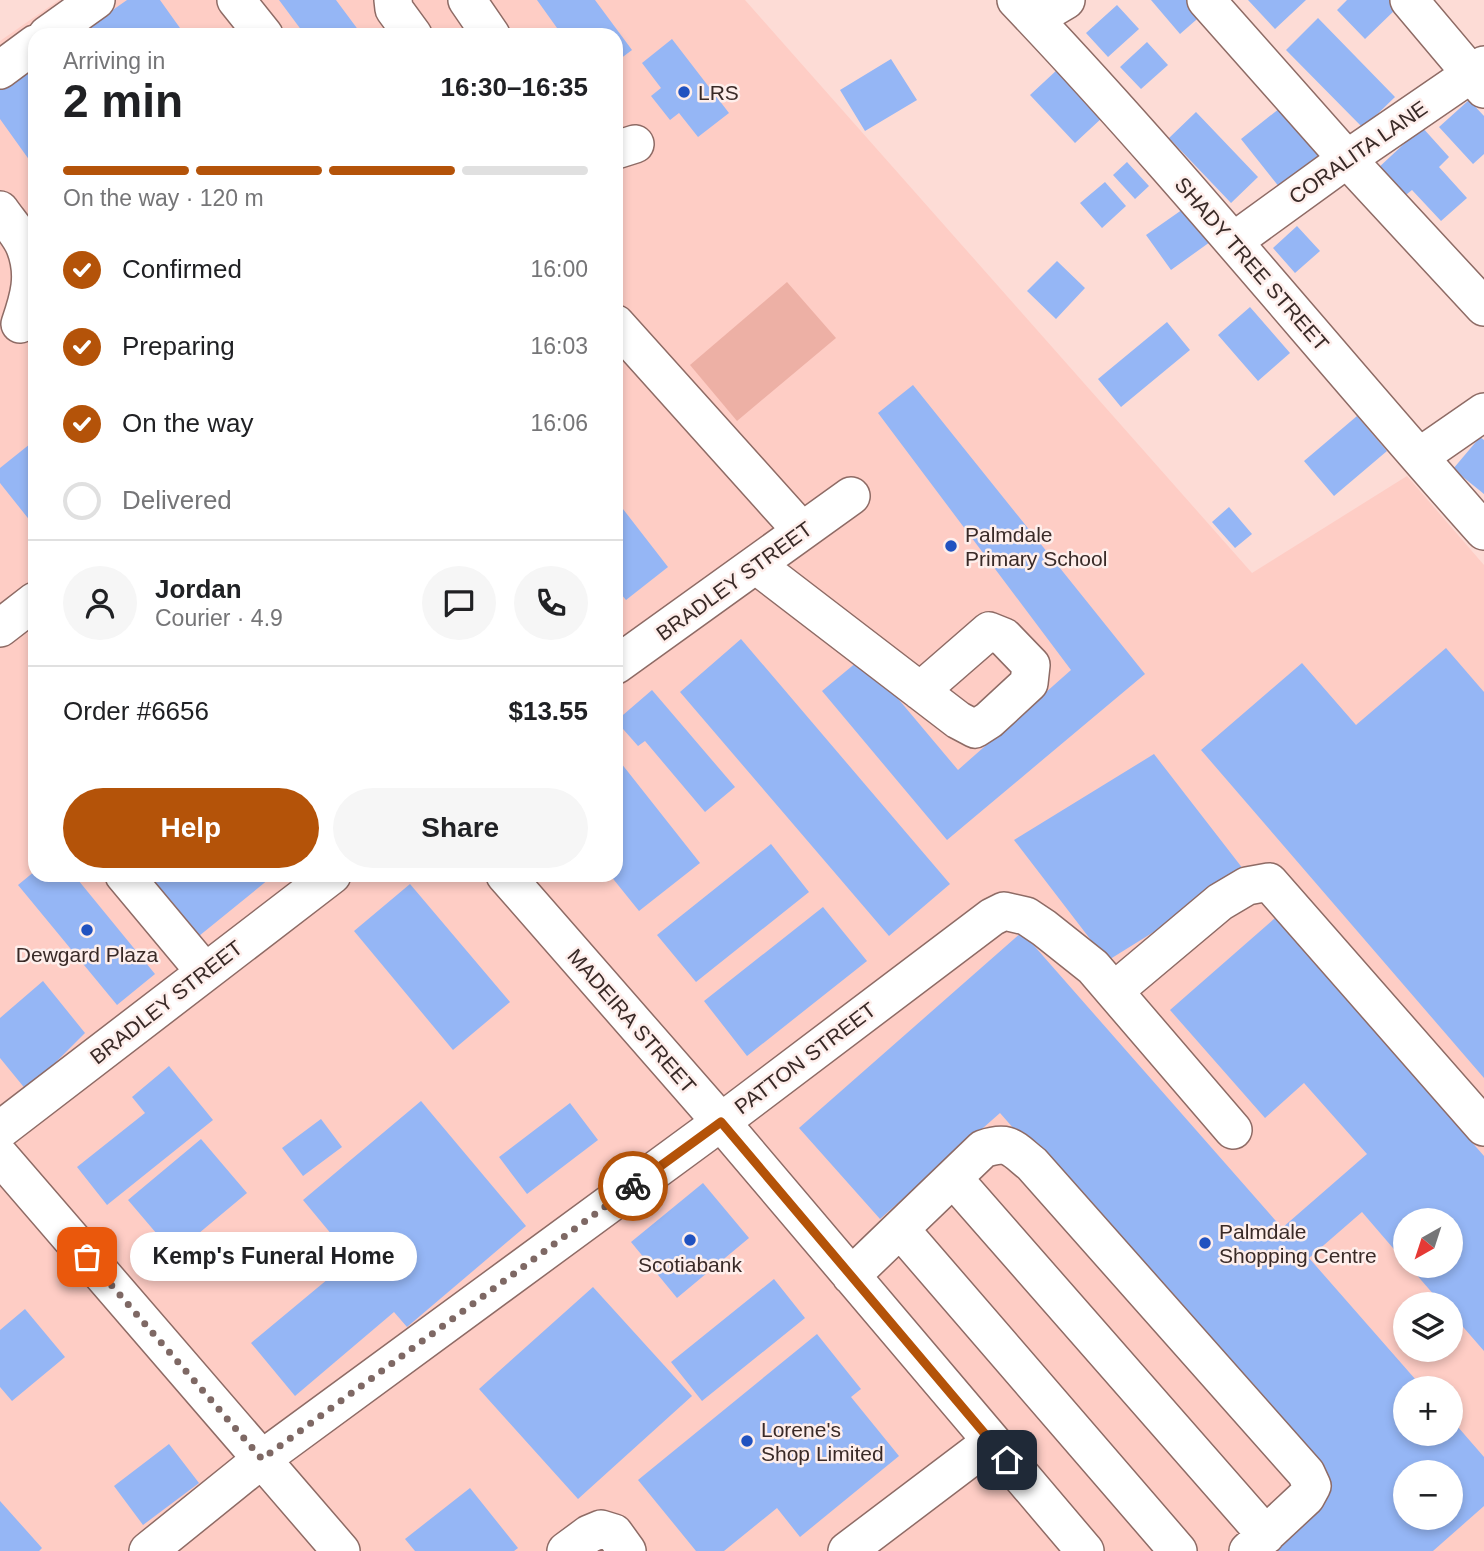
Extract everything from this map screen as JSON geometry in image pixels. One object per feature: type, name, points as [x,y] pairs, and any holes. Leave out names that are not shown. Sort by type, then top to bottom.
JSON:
[{"type":"street","points":[[57,28],[96,0]]},
{"type":"street","points":[[236,0],[258,28]]},
{"type":"street","points":[[393,0],[394,9],[408,28]]},
{"type":"street","points":[[467,0],[486,28]]},
{"type":"street","points":[[1025,10],[1066,0]]},
{"type":"street","points":[[1206,0],[1347,159],[1484,307]]},
{"type":"street","points":[[1409,0],[1480,76]]},
{"type":"street","name":"SHADY TREE STREET","points":[[1025,10],[1234,241],[1484,531]]},
{"type":"street","points":[[0,70],[28,49]]},
{"type":"street","name":"CORALITA LANE","points":[[1234,241],[1347,159],[1480,76]]},
{"type":"street","points":[[0,210],[25,246],[28,259]]},
{"type":"street","points":[[18,322],[28,300]]},
{"type":"street","points":[[623,332],[802,531]]},
{"type":"street","points":[[1419,457],[1484,412]]},
{"type":"street","name":"BRADLEY STREET","points":[[623,661],[851,496]]},
{"type":"street","points":[[756,565],[920,691]]},
{"type":"street","points":[[0,628],[28,606]]},
{"type":"street","points":[[130,882],[205,972]]},
{"type":"street","name":"BRADLEY STREET","points":[[0,1130],[323,882]]},
{"type":"street","name":"MADEIRA STREET","points":[[511,882],[721,1122],[1085,1551]]},
{"type":"street","points":[[1233,1130],[1114,991],[1220,902],[1247,886],[1269,882],[1484,1127]]},
{"type":"street","name":"PATTON STREET","points":[[148,1551],[262,1459],[721,1122],[992,917],[1004,911],[1026,916],[1093,967],[1114,991]]},
{"type":"street","points":[[851,1276],[983,1149],[999,1144],[1012,1148],[1032,1164],[1306,1473],[1311,1486],[1306,1497],[1257,1543],[953,1178]]},
{"type":"street","points":[[0,1156],[341,1551]]},
{"type":"street","points":[[900,1229],[1178,1551]]},
{"type":"street","points":[[847,1551],[991,1442]]},
{"type":"street","points":[[566,1551],[589,1534],[601,1529],[614,1533],[627,1551]]},
{"type":"shaded area","points":[[59,0],[745,0],[1252,573],[1407,476],[1484,565],[1484,1551],[0,1551],[0,41]]},
{"type":"shaded area","points":[[787,282],[836,338],[737,421],[690,365]]},
{"type":"building","points":[[127,0],[160,0],[180,28],[87,28]]},
{"type":"building","points":[[279,0],[336,0],[357,28],[300,28]]},
{"type":"building","points":[[537,0],[595,0],[616,28],[557,28]]},
{"type":"building","points":[[1151,0],[1193,0],[1204,13],[1180,34]]},
{"type":"building","points":[[1248,0],[1306,0],[1275,29]]},
{"type":"building","points":[[1347,0],[1389,0],[1397,8],[1365,39],[1337,10]]},
{"type":"building","points":[[1117,5],[1139,29],[1108,57],[1086,33]]},
{"type":"building","points":[[1318,18],[1395,97],[1363,128],[1286,50]]},
{"type":"building","points":[[623,38],[632,50],[623,57]]},
{"type":"building","name":"LRS","points":[[672,39],[729,113],[698,137],[679,113],[670,120],[651,96],[661,88],[642,63]]},
{"type":"building","points":[[1147,42],[1168,65],[1141,89],[1120,67]]},
{"type":"building","points":[[891,59],[917,100],[865,131],[840,90]]},
{"type":"building","points":[[1058,69],[1103,117],[1075,143],[1030,95]]},
{"type":"building","points":[[28,70],[28,158],[0,119],[0,89]]},
{"type":"building","points":[[1469,100],[1484,116],[1484,154],[1473,164],[1439,127]]},
{"type":"building","points":[[1285,104],[1328,157],[1284,193],[1241,139]]},
{"type":"building","points":[[1196,112],[1258,177],[1231,203],[1169,138]]},
{"type":"building","points":[[1422,127],[1449,157],[1439,167],[1467,198],[1441,221],[1412,190],[1402,198],[1376,170]]},
{"type":"building","points":[[1127,162],[1149,186],[1135,199],[1113,175]]},
{"type":"building","points":[[1105,182],[1126,206],[1102,228],[1080,203]]},
{"type":"building","points":[[1186,207],[1210,242],[1171,270],[1146,235]]},
{"type":"building","points":[[1297,226],[1320,251],[1295,273],[1273,248]]},
{"type":"building","points":[[1057,261],[1085,288],[1056,319],[1027,291]]},
{"type":"building","points":[[1250,307],[1290,353],[1258,381],[1218,335]]},
{"type":"building","points":[[1167,322],[1190,350],[1121,407],[1098,379]]},
{"type":"building","points":[[913,385],[1145,674],[947,840],[822,691],[863,657],[958,770],[1071,670],[878,413]]},
{"type":"building","points":[[1357,416],[1387,451],[1334,496],[1304,461]]},
{"type":"building","points":[[1480,437],[1484,440],[1484,494],[1453,469]]},
{"type":"building","points":[[28,446],[28,518],[0,483],[0,468]]},
{"type":"building","points":[[1229,507],[1252,534],[1235,548],[1212,522]]},
{"type":"building","points":[[623,509],[668,567],[626,600],[623,596]]},
{"type":"building","points":[[741,639],[950,884],[889,936],[680,692]]},
{"type":"building","points":[[1446,648],[1484,692],[1484,1078],[1201,750],[1302,663],[1356,725]]},
{"type":"building","points":[[652,690],[735,787],[705,812],[645,741],[638,746],[623,729],[623,715]]},
{"type":"building","points":[[1154,754],[1247,874],[1107,961],[1014,840]]},
{"type":"building","points":[[623,766],[700,863],[639,911],[616,882],[623,882]]},
{"type":"building","points":[[771,844],[809,892],[696,982],[657,935]]},
{"type":"building","name":"Dewgard Plaza","points":[[28,877],[28,882],[80,882],[155,974],[117,1005],[18,885]]},
{"type":"building","points":[[154,882],[265,882],[199,936]]},
{"type":"building","points":[[410,884],[510,1002],[453,1050],[354,931]]},
{"type":"building","points":[[823,907],[867,961],[747,1056],[704,1001]]},
{"type":"building","name":"Palmdale Shopping Centre","points":[[1275,918],[1484,1156],[1484,1351],[1463,1327],[1463,1292],[1432,1292],[1419,1278],[1463,1278],[1463,1208],[1393,1208],[1393,1248],[1362,1212],[1309,1258],[1393,1354],[1393,1362],[1400,1362],[1412,1376],[1393,1376],[1393,1446],[1463,1446],[1463,1433],[1484,1457],[1484,1506],[1463,1525],[1463,1460],[1393,1460],[1393,1530],[1457,1530],[1433,1551],[1259,1551],[1330,1488],[1000,1113],[880,1219],[799,1128],[1022,932],[1282,1228],[1367,1154],[1304,1083],[1265,1118],[1170,1010]]},
{"type":"building","points":[[43,981],[85,1033],[27,1091],[0,1058],[0,1018]]},
{"type":"building","points":[[169,1066],[213,1120],[107,1205],[77,1167],[145,1113],[132,1097]]},
{"type":"building","points":[[421,1101],[526,1226],[407,1327],[394,1312],[295,1396],[251,1343],[352,1259],[303,1200]]},
{"type":"building","points":[[570,1103],[598,1140],[527,1194],[499,1157]]},
{"type":"building","points":[[321,1119],[342,1147],[303,1176],[282,1148]]},
{"type":"building","points":[[201,1139],[247,1193],[174,1254],[128,1200]]},
{"type":"building","name":"Scotiabank","points":[[703,1183],[749,1238],[677,1298],[631,1242]]},
{"type":"building","points":[[774,1279],[805,1318],[702,1401],[671,1362]]},
{"type":"building","points":[[593,1287],[692,1396],[578,1499],[479,1389]]},
{"type":"building","points":[[25,1309],[65,1357],[12,1401],[0,1387],[0,1330]]},
{"type":"building","points":[[817,1334],[861,1389],[851,1397],[899,1456],[800,1537],[777,1508],[724,1551],[696,1551],[638,1480]]},
{"type":"building","points":[[169,1444],[199,1483],[143,1525],[114,1486]]},
{"type":"building","points":[[470,1488],[518,1548],[514,1551],[415,1551],[405,1539]]},
{"type":"building","points":[[0,1501],[42,1548],[39,1551],[0,1551]]},
{"type":"way so far","points":[[87,1257],[262,1459],[633,1186]]},
{"type":"place","name":"LRS","points":[[684,92]]},
{"type":"place","name":"Palmdale Primary School","points":[[951,546]]},
{"type":"place","name":"Dewgard Plaza","points":[[87,930]]},
{"type":"place","name":"Scotiabank","points":[[690,1240]]},
{"type":"place","name":"Palmdale Shopping Centre","points":[[1205,1243]]},
{"type":"place","name":"Kemp's Funeral Home","points":[[87,1257]]},
{"type":"place","name":"Lorene's Shop Limited","points":[[747,1441]]},
{"type":"route","points":[[633,1186],[721,1122],[1007,1460]]}]
